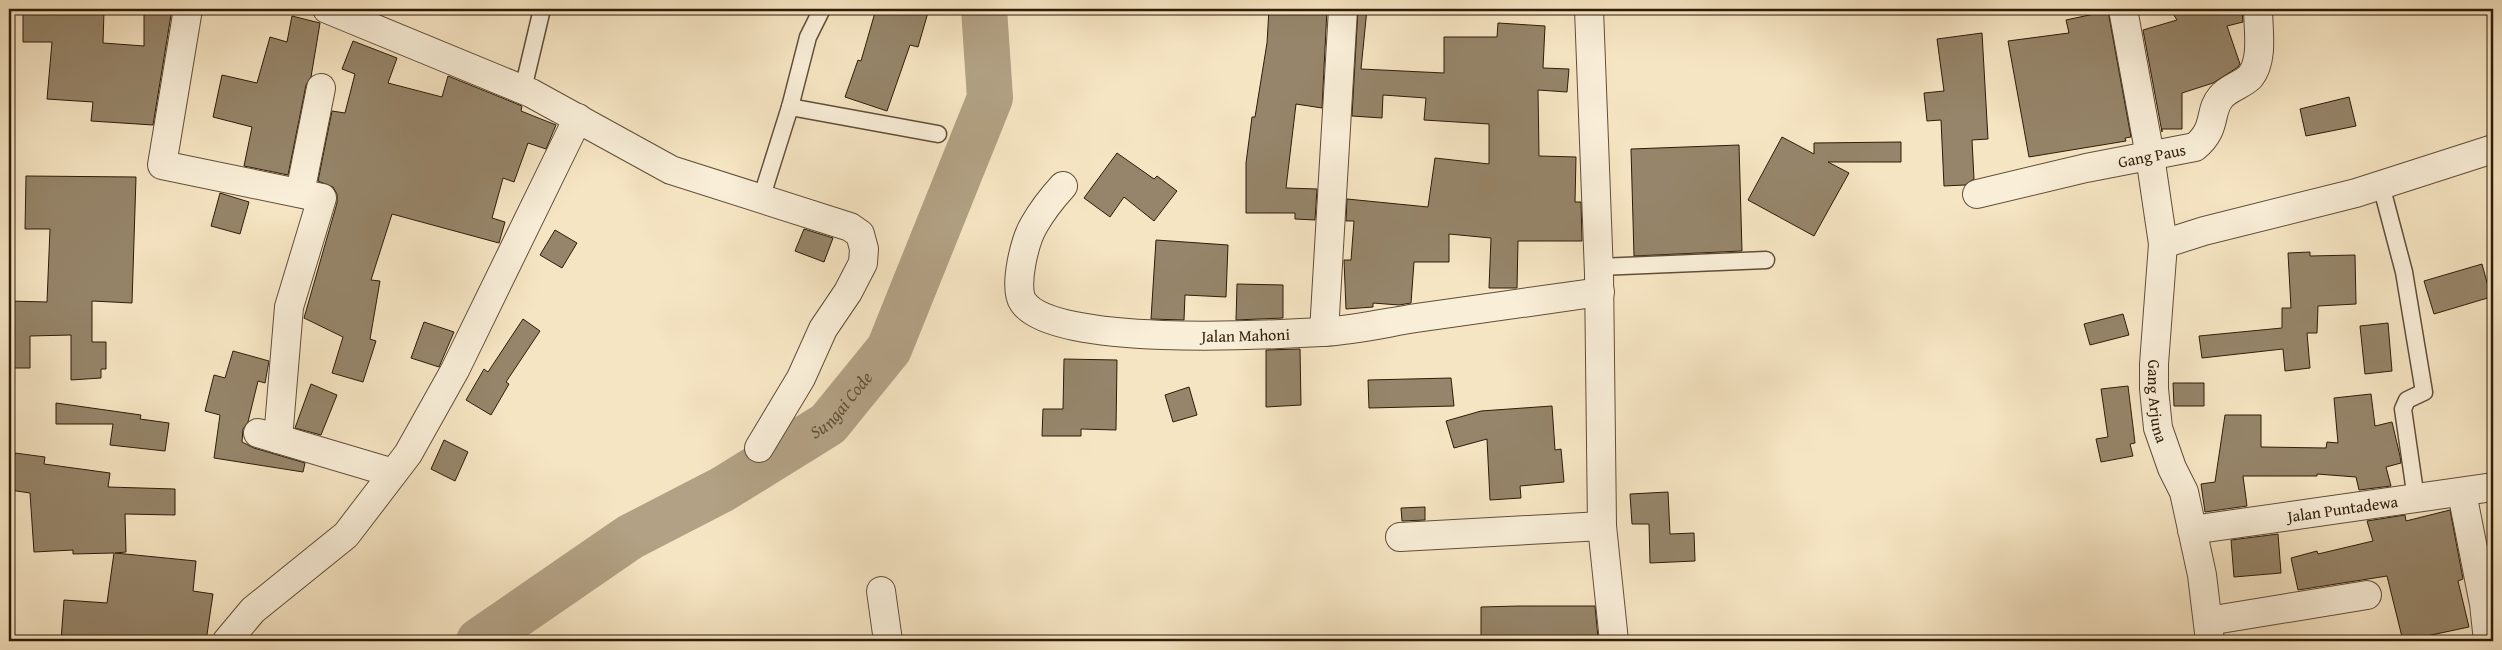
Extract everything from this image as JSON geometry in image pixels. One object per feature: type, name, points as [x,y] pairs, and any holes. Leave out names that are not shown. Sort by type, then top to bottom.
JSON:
[{"type":"street","points":[[188,9],[162,165],[322,198],[289,307],[268,436],[393,473]]},
{"type":"street","points":[[327,9],[523,89],[671,170],[850,227],[860,234],[864,248],[863,264],[848,292],[823,329],[802,378],[759,448]]},
{"type":"street","points":[[1324,332],[1343,9]]},
{"type":"street","points":[[1589,9],[1599,279],[1602,526],[1614,641]]},
{"type":"street","name":"Gang Arjuna","points":[[2123,9],[2150,156],[2163,244],[2154,389],[2158,428],[2172,468],[2184,492],[2202,575],[2209,631]]},
{"type":"street","name":"Gang Paus","points":[[1977,194],[2086,168],[2195,147],[2206,138],[2220,97],[2249,78],[2255,68],[2258,58],[2258,9]]},
{"type":"street","points":[[300,193],[321,88]]},
{"type":"street","points":[[227,641],[253,610],[346,534],[408,454],[455,370],[578,118]]},
{"type":"street","points":[[2163,244],[2204,231],[2381,185],[2493,148]]},
{"type":"street","name":"Jalan Mahoni","points":[[1063,186],[1032,227],[1022,262],[1020,283],[1022,301],[1036,315],[1064,324],[1162,336],[1324,332],[1599,279]]},
{"type":"street","name":"Jalan Puntadewa","points":[[2192,530],[2462,493],[2493,487]]},
{"type":"street","points":[[2462,493],[2484,604],[2488,641]]},
{"type":"street","points":[[1400,537],[1602,526]]},
{"type":"street","points":[[882,591],[888,641]]},
{"type":"street","points":[[2209,631],[2367,595]]},
{"type":"lane","points":[[523,89],[542,9]]},
{"type":"lane","points":[[761,199],[790,107],[808,37],[822,9]]},
{"type":"lane","points":[[790,107],[938,134]]},
{"type":"lane","points":[[2381,185],[2404,272],[2424,392],[2407,400],[2403,410],[2416,499]]},
{"type":"lane","points":[[1599,279],[1766,260]]},
{"type":"building","points":[[23,9],[104,11],[103,43],[144,46],[144,9],[172,9],[153,125],[91,121],[93,102],[47,99],[52,42],[23,42]]},
{"type":"building","points":[[876,9],[929,9],[918,47],[910,45],[887,111],[845,97],[858,60],[861,61]]},
{"type":"building","points":[[1269,9],[1327,9],[1322,108],[1296,104],[1286,188],[1317,189],[1315,220],[1295,219],[1295,213],[1246,213],[1246,163],[1252,117],[1255,117],[1267,43]]},
{"type":"building","points":[[1358,9],[1367,9],[1361,69],[1444,73],[1444,37],[1497,37],[1498,23],[1545,26],[1543,68],[1569,69],[1567,92],[1538,90],[1539,156],[1576,157],[1575,202],[1581,202],[1582,241],[1518,241],[1517,288],[1489,288],[1491,238],[1449,234],[1449,262],[1414,262],[1411,303],[1399,305],[1373,303],[1373,307],[1346,309],[1344,260],[1351,260],[1354,221],[1346,221],[1347,199],[1428,207],[1435,158],[1489,164],[1489,124],[1424,120],[1426,98],[1383,95],[1382,118],[1352,116]]},
{"type":"building","points":[[2170,9],[2242,9],[2243,22],[2227,26],[2240,64],[2238,67],[2213,83],[2182,93],[2182,129],[2162,129],[2162,132],[2143,30],[2177,20]]},
{"type":"building","points":[[2108,11],[2131,137],[2125,138],[2126,141],[2029,157],[2008,41],[2069,33],[2066,20]]},
{"type":"building","points":[[292,16],[320,23],[311,77],[306,85],[288,175],[244,166],[252,127],[213,117],[222,75],[257,83],[270,37],[287,42]]},
{"type":"building","points":[[1982,33],[1988,139],[1972,140],[1974,179],[1965,185],[1944,186],[1941,120],[1927,121],[1924,93],[1944,91],[1937,39]]},
{"type":"building","points":[[353,41],[397,58],[388,83],[442,97],[448,76],[522,106],[521,111],[556,125],[546,149],[528,143],[514,182],[503,178],[492,218],[505,222],[499,243],[392,214],[371,280],[380,281],[370,339],[376,341],[363,382],[332,373],[343,337],[304,318],[337,203],[337,194],[333,187],[318,181],[332,111],[345,113],[355,74],[342,69]]},
{"type":"building","points":[[2349,97],[2356,126],[2306,136],[2300,109]]},
{"type":"building","points":[[1782,137],[1814,154],[1814,143],[1901,142],[1901,162],[1828,162],[1849,173],[1814,236],[1748,200]]},
{"type":"building","points":[[1739,145],[1742,251],[1634,256],[1631,149]]},
{"type":"building","points":[[1117,153],[1154,179],[1157,176],[1177,191],[1154,221],[1124,197],[1110,217],[1084,198]]},
{"type":"building","points":[[26,176],[136,177],[132,303],[92,301],[92,342],[106,342],[106,369],[101,369],[101,378],[71,380],[71,335],[30,336],[30,368],[9,368],[9,301],[47,302],[50,229],[25,229]]},
{"type":"building","points":[[220,193],[249,202],[240,234],[211,226]]},
{"type":"building","points":[[804,229],[833,238],[824,262],[795,251]]},
{"type":"building","points":[[555,230],[577,243],[562,268],[540,255]]},
{"type":"building","points":[[1156,240],[1228,245],[1226,297],[1185,295],[1184,320],[1151,319]]},
{"type":"building","points":[[2310,252],[2310,256],[2355,255],[2356,304],[2318,306],[2317,333],[2307,333],[2310,368],[2285,371],[2283,349],[2202,358],[2199,336],[2282,328],[2282,308],[2291,308],[2288,253]]},
{"type":"building","points":[[2482,264],[2491,297],[2434,314],[2424,281]]},
{"type":"building","points":[[1237,284],[1283,285],[1283,318],[1236,320]]},
{"type":"building","points":[[2123,314],[2129,335],[2090,345],[2084,324]]},
{"type":"building","points":[[523,319],[540,331],[506,382],[509,384],[491,415],[466,400],[484,369],[488,372]]},
{"type":"building","points":[[424,322],[454,332],[439,367],[411,358]]},
{"type":"building","points":[[2388,323],[2392,371],[2365,374],[2360,326]]},
{"type":"building","points":[[1300,349],[1301,405],[1266,407],[1266,350]]},
{"type":"building","points":[[233,351],[269,361],[265,383],[258,381],[248,422],[243,429],[242,442],[254,448],[305,463],[303,472],[214,458],[220,415],[205,411],[214,375],[225,378]]},
{"type":"building","points":[[1064,359],[1117,360],[1116,430],[1081,429],[1081,436],[1042,436],[1043,409],[1063,409]]},
{"type":"building","points":[[1451,378],[1454,406],[1369,408],[1368,380]]},
{"type":"building","points":[[2173,383],[2204,383],[2204,406],[2174,406]]},
{"type":"building","points":[[311,384],[337,395],[321,435],[295,428]]},
{"type":"building","points":[[2128,386],[2135,443],[2130,444],[2133,456],[2101,462],[2096,439],[2108,437],[2101,389]]},
{"type":"building","points":[[1189,387],[1197,415],[1173,422],[1165,395]]},
{"type":"building","points":[[2371,394],[2375,426],[2392,422],[2400,456],[2401,463],[2386,467],[2391,486],[2359,490],[2356,477],[2317,474],[2317,476],[2243,476],[2247,506],[2205,512],[2201,484],[2215,482],[2225,415],[2261,415],[2261,447],[2326,448],[2327,442],[2338,443],[2334,398]]},
{"type":"building","points":[[56,403],[141,415],[140,419],[169,423],[165,451],[110,445],[113,424],[56,424]]},
{"type":"building","points":[[1552,406],[1555,450],[1561,449],[1564,482],[1520,486],[1521,498],[1490,500],[1487,439],[1454,448],[1446,421],[1481,411]]},
{"type":"building","points":[[444,440],[468,452],[455,481],[431,469]]},
{"type":"building","points":[[15,453],[45,457],[44,464],[110,473],[108,487],[175,489],[175,515],[125,514],[126,552],[115,553],[196,561],[193,591],[213,594],[206,641],[61,641],[64,600],[107,603],[114,553],[73,554],[73,550],[34,552],[30,493],[10,490]]},
{"type":"building","points":[[1668,492],[1670,534],[1694,533],[1695,561],[1650,563],[1649,524],[1632,524],[1630,494]]},
{"type":"building","points":[[1425,507],[1425,520],[1402,521],[1401,508]]},
{"type":"building","points":[[2450,510],[2463,579],[2458,581],[2469,627],[2403,641],[2387,576],[2298,590],[2291,558],[2317,551],[2318,554],[2373,541],[2367,521],[2405,515],[2406,521]]},
{"type":"building","points":[[2278,534],[2281,573],[2234,577],[2231,540]]},
{"type":"building","points":[[1595,606],[1598,638],[1544,638],[1544,641],[1516,641],[1516,636],[1481,636],[1481,607]]},
{"type":"waterway","name":"Sungai Code","points":[[479,641],[630,537],[723,489],[828,424],[889,349],[990,98],[984,9]]}]
